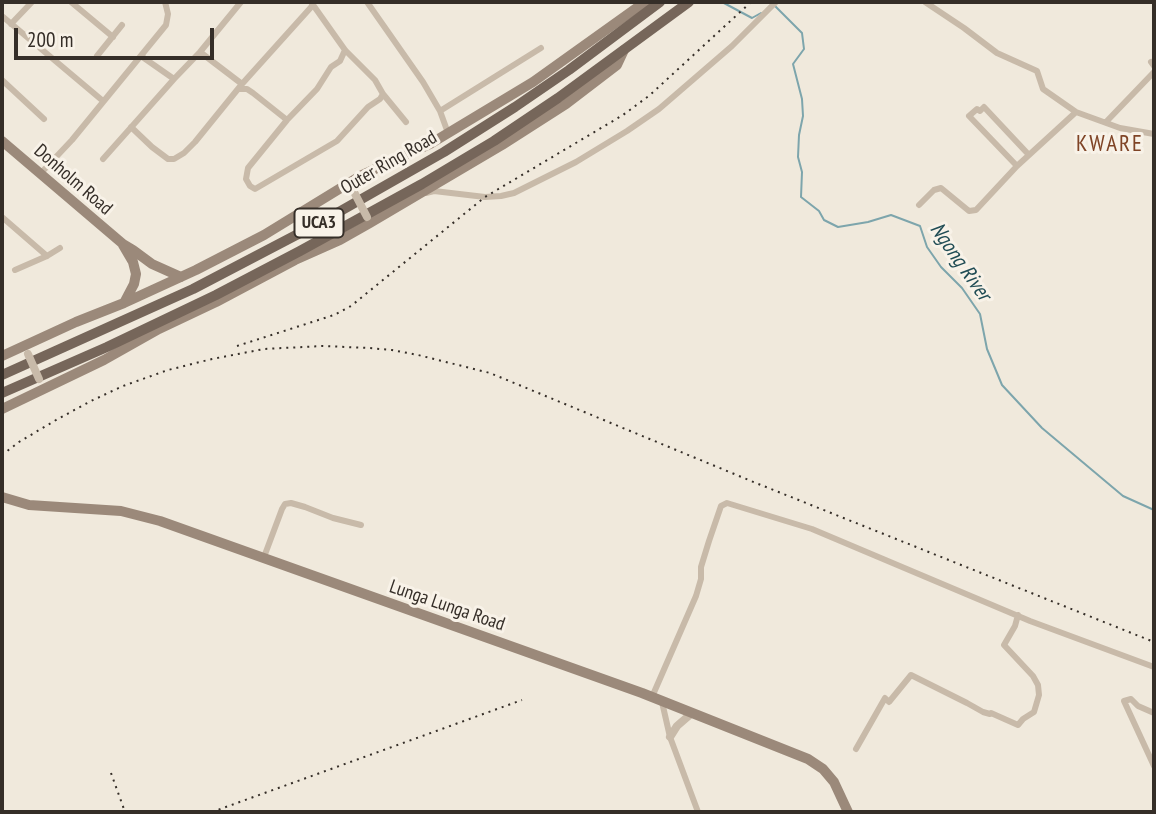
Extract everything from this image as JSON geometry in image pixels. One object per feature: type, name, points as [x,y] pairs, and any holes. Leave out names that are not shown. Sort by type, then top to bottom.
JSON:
[{"type":"main road","name":"Outer Ring Road","points":[[2,393],[216,295],[381,207],[516,127],[689,2]]},
{"type":"main road","name":"Outer Ring Road","points":[[2,375],[182,295],[335,214],[487,127],[569,70],[653,3]]},
{"type":"main road","name":"UCA3","points":[[2,356],[26,351],[76,322],[181,277],[351,187],[430,144],[533,82],[635,6],[653,3]]},
{"type":"main road","name":"Outer Ring Road","points":[[2,408],[41,383],[104,360],[295,260],[340,240],[369,220],[418,195],[566,104],[617,65],[624,50]]},
{"type":"main road","name":"Donholm Road","points":[[2,141],[123,244],[152,264],[181,277]]},
{"type":"main road","points":[[123,244],[136,274],[124,303]]},
{"type":"main road","name":"Lunga Lunga Road","points":[[2,497],[29,505],[121,511],[160,521],[657,699],[808,759],[823,769],[834,782],[848,812]]},
{"type":"street","points":[[11,24],[32,2]]},
{"type":"street","points":[[71,2],[113,37]]},
{"type":"street","points":[[40,174],[72,140],[168,20],[165,2]]},
{"type":"street","points":[[103,159],[200,52],[241,2]]},
{"type":"street","points":[[367,2],[423,82],[440,111],[448,133]]},
{"type":"street","points":[[418,195],[434,191],[485,197],[514,193],[576,162],[642,122],[732,46],[776,2]]},
{"type":"street","points":[[925,2],[998,53],[1037,71],[1043,89],[1076,112],[1120,128],[1154,134]]},
{"type":"street","points":[[131,127],[168,159],[174,159],[184,153],[312,4],[345,50],[375,80],[405,122]]},
{"type":"street","points":[[2,16],[103,101]]},
{"type":"street","points":[[97,56],[122,25]]},
{"type":"street","points":[[440,111],[541,48]]},
{"type":"street","points":[[345,50],[340,61],[331,67],[317,89],[287,120],[248,168],[246,179],[250,186],[255,189],[337,141],[383,94]]},
{"type":"street","points":[[200,52],[240,86],[287,120]]},
{"type":"street","points":[[141,56],[174,79]]},
{"type":"street","points":[[1106,122],[1154,72]]},
{"type":"street","points":[[2,80],[44,119]]},
{"type":"street","points":[[1017,166],[969,116],[977,108],[980,111],[984,107],[1029,155]]},
{"type":"street","points":[[919,205],[934,190],[941,188],[969,211],[976,210],[1017,166],[1076,112]]},
{"type":"street","points":[[351,187],[369,220]]},
{"type":"street","points":[[2,217],[47,256]]},
{"type":"street","points":[[15,270],[60,248]]},
{"type":"street","points":[[26,351],[41,383]]},
{"type":"street","points":[[264,557],[285,504],[291,503],[361,525]]},
{"type":"street","points":[[698,812],[657,699],[696,596],[701,567],[721,506],[727,503],[812,528],[1030,621],[1154,667]]},
{"type":"street","points":[[856,749],[885,698],[889,702],[911,675],[983,712],[1018,725],[1034,712],[1040,695],[1038,685],[1004,645],[1016,626],[1017,615]]},
{"type":"street","points":[[1154,713],[1130,699],[1124,701],[1154,766]]},
{"type":"street","points":[[670,737],[677,726],[692,713]]},
{"type":"waterway","name":"Ngong River","points":[[722,2],[752,18],[761,13]]},
{"type":"waterway","name":"Ngong River","points":[[775,6],[802,33],[804,49],[793,64],[802,99],[803,116],[798,157],[802,172],[801,197],[819,211],[824,220],[838,227],[891,215],[920,226],[927,247],[980,314],[987,349],[1002,385],[1042,428],[1123,496],[1154,510]]},
{"type":"railway","points":[[237,346],[334,315],[351,306],[485,197],[623,115],[650,95],[751,2]]},
{"type":"railway","points":[[2,455],[19,442],[91,401],[168,370],[264,349],[323,346],[392,350],[490,373],[1154,642]]},
{"type":"railway","points":[[212,812],[522,700]]},
{"type":"railway","points":[[111,773],[125,812]]},
{"type":"district","name":"KWARE","points":[[1110,144]]}]
